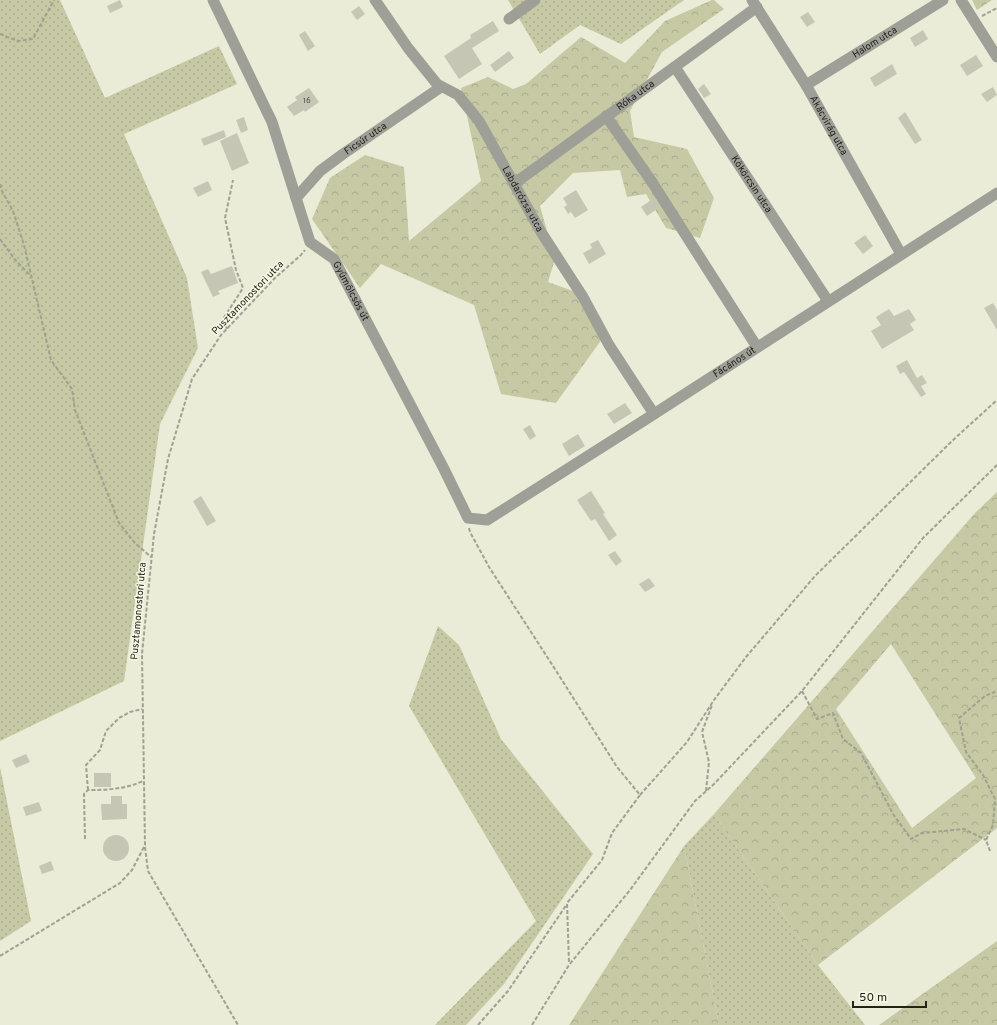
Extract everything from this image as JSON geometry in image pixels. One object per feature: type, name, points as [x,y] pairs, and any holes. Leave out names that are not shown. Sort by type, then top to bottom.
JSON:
[{"type":"street","points":[[213,0],[272,122],[310,242]]},
{"type":"street","name":"Labdarózsa utca","points":[[375,0],[408,48],[437,84],[458,95],[479,121],[541,232],[583,297],[609,345],[654,414]]},
{"type":"street","points":[[509,19],[535,0]]},
{"type":"street","name":"Halom utca","points":[[806,85],[943,0]]},
{"type":"street","points":[[961,0],[997,57]]},
{"type":"street","name":"Akácvirág utca","points":[[754,4],[806,85],[901,254]]},
{"type":"street","name":"Róka utca","points":[[515,183],[675,67],[754,4]]},
{"type":"street","name":"Kökörcsin utca","points":[[675,67],[828,302]]},
{"type":"street","name":"Ficsúr utca","points":[[296,198],[320,171],[441,87]]},
{"type":"street","points":[[606,116],[652,182],[757,347]]},
{"type":"street","name":"Fácános út","points":[[468,518],[487,520],[997,193]]},
{"type":"street","name":"Gyümölcsös út","points":[[310,242],[334,259],[443,467],[468,518]]},
{"type":"path","points":[[0,34],[18,41],[33,39],[54,0]]},
{"type":"path","points":[[974,19],[997,8]]},
{"type":"path","points":[[227,329],[223,320],[243,288],[236,270],[225,218],[233,180]]},
{"type":"path","points":[[0,184],[1,190],[13,211],[24,245],[51,360],[72,389],[76,410],[119,523],[135,543],[151,557]]},
{"type":"path","points":[[0,239],[16,261],[32,277]]},
{"type":"path","name":"Pusztamonostori utca","points":[[238,1025],[148,871],[145,846],[143,781],[142,654],[154,534],[168,459],[192,379],[221,335],[275,278],[301,255],[310,242]]},
{"type":"path","points":[[478,1025],[508,991],[567,903],[602,860],[612,833],[640,795],[687,742],[714,700],[746,657],[815,576],[952,441],[997,400]]},
{"type":"path","points":[[532,1025],[569,965],[630,890],[695,801],[802,691],[923,538],[997,465]]},
{"type":"path","points":[[468,518],[470,532],[489,567],[617,767],[640,795]]},
{"type":"path","points":[[802,691],[817,719],[833,714],[843,739],[861,753],[893,814],[911,838],[922,833],[964,828],[986,840],[990,851]]},
{"type":"path","points":[[986,840],[993,825],[995,799],[983,775],[966,752],[959,718],[985,696],[997,691]]},
{"type":"path","points":[[706,791],[710,762],[702,732],[714,700]]},
{"type":"path","points":[[88,790],[86,766],[100,750],[106,731],[119,718],[130,712],[142,709]]},
{"type":"path","points":[[85,839],[84,794],[88,790],[117,789],[132,786],[143,781]]},
{"type":"path","points":[[0,956],[120,883],[132,870],[145,846]]},
{"type":"path","points":[[567,903],[569,965]]},
{"type":"green space","points":[[0,0],[60,0],[105,98],[219,46],[237,84],[124,134],[187,278],[198,348],[160,424],[124,681],[0,741]]},
{"type":"green space","points":[[508,0],[684,0],[621,44],[580,25],[540,54]]},
{"type":"green space","points":[[712,0],[724,9],[662,52],[630,111],[634,137],[687,149],[714,198],[700,238],[666,228],[646,194],[627,197],[620,170],[573,173],[540,206],[555,259],[548,282],[573,291],[602,339],[556,403],[501,394],[474,305],[381,264],[360,288],[312,219],[330,178],[365,155],[404,167],[409,241],[481,181],[461,88],[488,77],[513,89],[526,84],[581,37],[625,63],[665,21]]},
{"type":"green space","points":[[972,0],[992,0],[977,10]]},
{"type":"green space","points":[[997,492],[997,828],[818,965],[714,814],[975,513]],"holes":[[[891,644],[976,778],[912,828],[836,709]]]},
{"type":"green space","points":[[438,626],[459,645],[501,739],[593,854],[504,984],[466,1025],[435,1025],[536,921],[409,706]]},
{"type":"green space","points":[[0,767],[31,921],[0,941]]},
{"type":"green space","points":[[714,814],[818,965],[865,1025],[719,1025],[684,846]]},
{"type":"green space","points":[[684,846],[719,1025],[569,1025]]},
{"type":"green space","points":[[997,941],[997,1025],[879,1025]]},
{"type":"building","points":[[120,0],[123,7],[110,13],[107,6]]},
{"type":"building","points":[[359,6],[365,14],[357,20],[351,12]]},
{"type":"building","points":[[808,12],[815,22],[807,27],[800,17]]},
{"type":"building","points":[[493,21],[499,31],[472,48],[482,64],[459,79],[444,56],[471,38],[470,35]]},
{"type":"building","points":[[923,30],[928,39],[915,47],[910,38]]},
{"type":"building","points":[[305,31],[315,46],[308,51],[299,35]]},
{"type":"building","points":[[509,51],[514,58],[495,72],[490,65]]},
{"type":"building","points":[[976,55],[983,66],[967,76],[960,65]]},
{"type":"building","points":[[892,64],[897,74],[875,87],[870,78]]},
{"type":"building","points":[[704,84],[711,94],[704,98],[698,89]]},
{"type":"building","points":[[993,87],[997,95],[987,102],[981,94]]},
{"type":"building","points":[[309,88],[319,102],[305,112],[304,110],[294,116],[287,107],[297,100],[295,97]]},
{"type":"building","points":[[905,112],[922,140],[915,144],[898,118]]},
{"type":"building","points":[[244,117],[248,130],[241,133],[236,120]]},
{"type":"building","points":[[224,130],[226,137],[204,146],[201,139]]},
{"type":"building","points":[[237,133],[249,163],[232,171],[220,141]]},
{"type":"building","points":[[208,181],[212,190],[198,197],[193,188]]},
{"type":"building","points":[[576,190],[588,210],[575,218],[571,212],[568,214],[564,207],[567,205],[563,198]]},
{"type":"building","points":[[654,198],[660,207],[647,216],[641,207]]},
{"type":"building","points":[[865,235],[873,246],[863,254],[854,243]]},
{"type":"building","points":[[598,240],[606,254],[589,264],[583,253],[592,248],[590,244]]},
{"type":"building","points":[[232,266],[238,283],[218,291],[220,294],[213,297],[201,272],[208,269],[211,274]]},
{"type":"building","points":[[993,303],[997,310],[997,330],[984,308]]},
{"type":"building","points":[[889,309],[894,316],[909,309],[916,320],[910,324],[914,330],[882,349],[871,331],[881,325],[876,317]]},
{"type":"building","points":[[907,360],[917,378],[922,375],[927,383],[921,386],[926,394],[921,397],[904,372],[900,374],[896,366]]},
{"type":"building","points":[[625,403],[632,413],[614,424],[607,414]]},
{"type":"building","points":[[530,425],[536,436],[530,440],[523,429]]},
{"type":"building","points":[[578,434],[585,446],[569,456],[562,444]]},
{"type":"building","points":[[591,491],[605,513],[603,514],[617,535],[609,541],[595,519],[591,521],[577,500]]},
{"type":"building","points":[[201,496],[216,521],[207,526],[193,501]]},
{"type":"building","points":[[615,551],[622,561],[616,566],[608,555]]},
{"type":"building","points":[[649,578],[655,586],[645,592],[639,584]]},
{"type":"building","points":[[26,754],[30,762],[16,768],[12,760]]},
{"type":"building","points":[[94,773],[111,773],[111,787],[94,787]]},
{"type":"building","points":[[111,796],[122,796],[122,804],[127,804],[127,819],[102,820],[101,804],[111,804]]},
{"type":"building","points":[[39,802],[42,811],[26,816],[23,807]]},
{"type":"building","points":[[116,835],[125,839],[129,848],[125,857],[116,861],[107,857],[103,848],[107,839]]},
{"type":"building","points":[[51,861],[54,870],[42,874],[39,866]]}]
